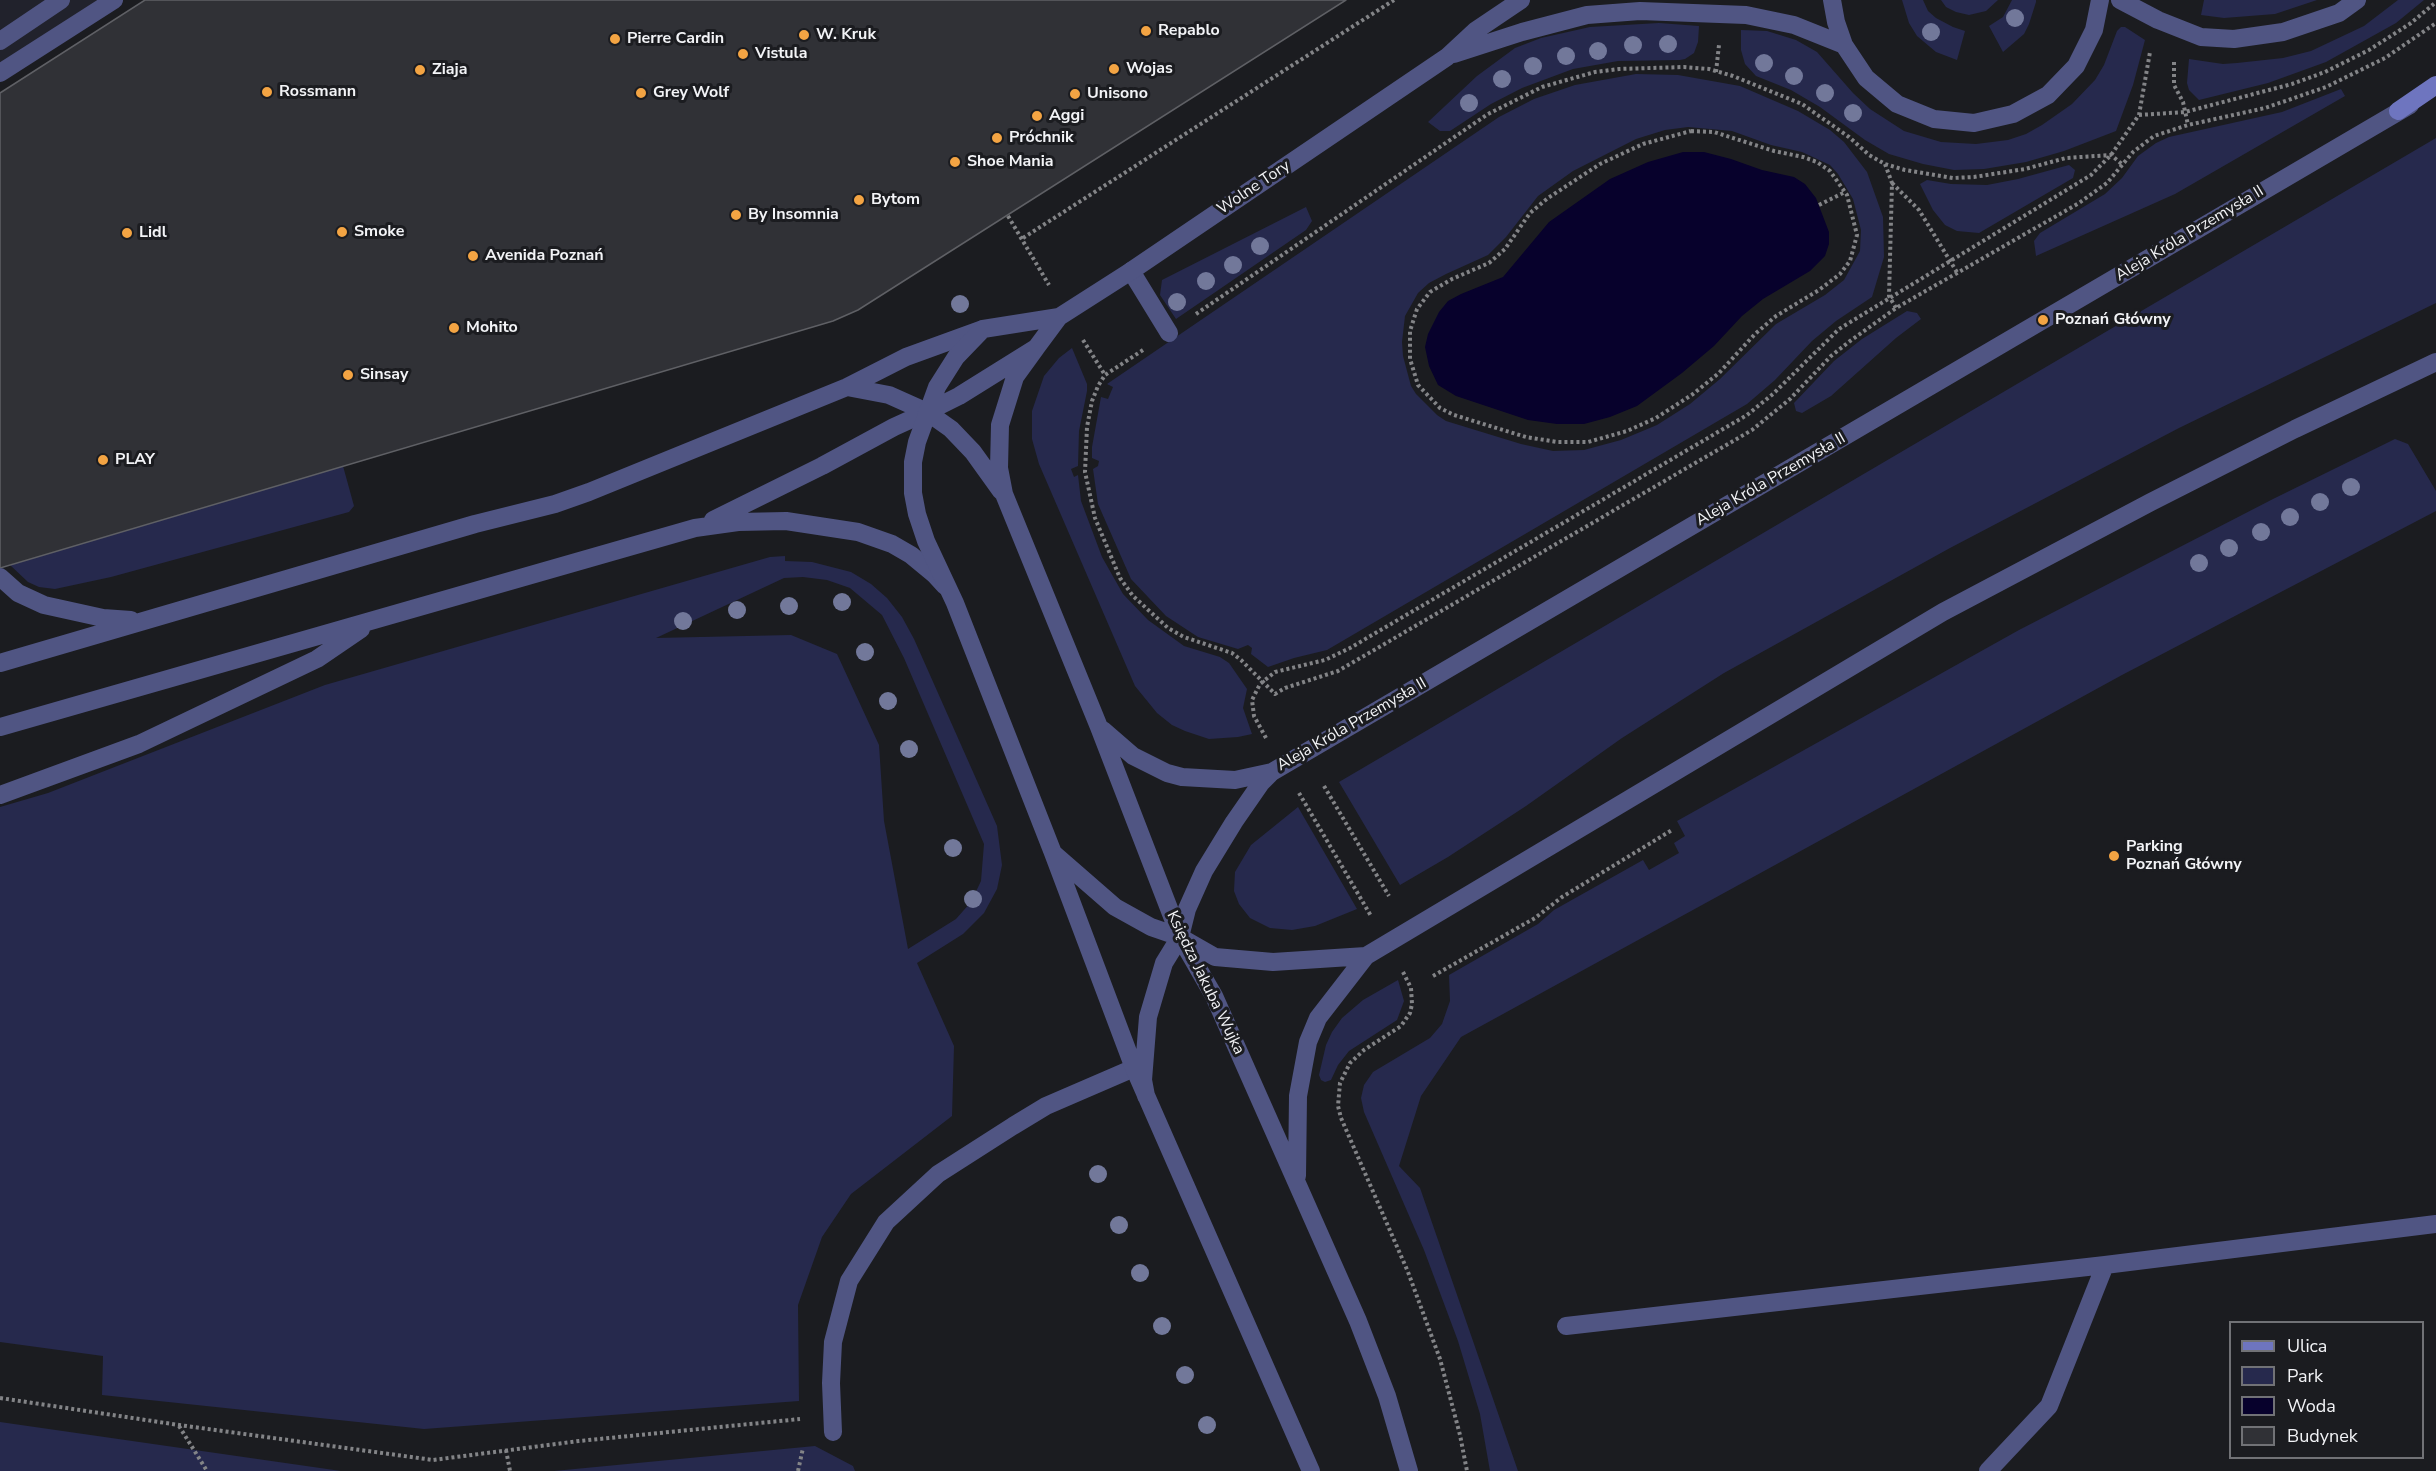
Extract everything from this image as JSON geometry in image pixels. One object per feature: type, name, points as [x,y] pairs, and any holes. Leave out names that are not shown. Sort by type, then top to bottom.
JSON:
[{"type":"street","points":[[0,41],[61,0]]},
{"type":"street","points":[[0,74],[114,0]]},
{"type":"street","name":"Wolne Tory","points":[[695,528],[959,396],[1036,348],[1059,316],[1131,271],[1447,57],[1475,31],[1521,0]]},
{"type":"street","points":[[1832,0],[1836,22],[1844,45],[1866,78],[1897,104],[1934,118],[1974,123],[2013,114],[2048,95],[2076,66],[2094,30],[2100,0]]},
{"type":"street","points":[[2120,0],[2158,20],[2201,37],[2234,39],[2283,32],[2339,13],[2357,0]]},
{"type":"street","name":"Wolne Tory","points":[[1447,57],[1522,32],[1587,15],[1640,11],[1746,15],[1794,25],[1844,45]]},
{"type":"street","points":[[2398,111],[2436,85]]},
{"type":"street","name":"Aleja Króla Przemysła II","points":[[1146,1096],[1143,1061],[1148,1017],[1164,963],[1180,937],[1187,909],[1204,870],[1261,783],[1272,772],[2398,111],[2436,92]]},
{"type":"street","points":[[1131,271],[1169,333]]},
{"type":"street","name":"Wolne Tory","points":[[44,650],[475,524],[555,504],[847,387],[906,357],[983,329],[1059,316]]},
{"type":"street","points":[[983,329],[965,346],[944,374],[927,412],[917,442],[914,462],[913,492],[916,514],[955,603],[1134,1068],[1311,1471]]},
{"type":"street","points":[[1004,494],[999,468],[1000,425],[1015,377],[1036,348]]},
{"type":"street","points":[[1297,1180],[1298,1096],[1308,1042],[1318,1018],[1339,987],[1366,956],[1943,612],[2162,496],[2436,362]]},
{"type":"street","points":[[847,387],[889,395],[927,412],[951,429],[973,452],[1004,494]]},
{"type":"street","name":"Księdza Jakuba Wujka","points":[[1004,494],[1099,727],[1180,937],[1214,996],[1297,1180],[1372,1356],[1409,1471]]},
{"type":"street","points":[[0,728],[695,528],[738,522],[769,521],[858,532],[892,544],[911,555],[934,574],[955,603]]},
{"type":"street","points":[[0,577],[18,593],[44,605],[103,618],[145,621]]},
{"type":"street","points":[[0,795],[139,744],[317,659],[375,620]]},
{"type":"street","points":[[0,654],[44,650]]},
{"type":"street","points":[[0,663],[44,650]]},
{"type":"street","points":[[1099,727],[1133,756],[1167,773],[1182,777],[1228,781],[1252,778],[1272,772]]},
{"type":"street","points":[[1053,853],[1115,908],[1151,927],[1180,937],[1215,957],[1273,962],[1366,956]]},
{"type":"street","points":[[833,1432],[833,1342],[849,1281],[886,1222],[938,1174],[1013,1126],[1046,1106],[1134,1068]]},
{"type":"street","points":[[1566,1326],[2105,1265],[2436,1224]]},
{"type":"street","points":[[1988,1471],[2049,1406],[2105,1265]]},
{"type":"path","points":[[1023,238],[1394,0]]},
{"type":"path","points":[[2139,115],[2185,112],[2292,84],[2325,72],[2378,44],[2411,23],[2436,2]]},
{"type":"path","points":[[2123,165],[2111,155],[2066,158],[2025,169],[1953,178],[1885,164],[1869,155],[1843,132],[1802,104],[1733,76],[1709,69],[1684,67],[1619,69],[1595,72],[1542,87],[1488,114],[1105,375],[1092,401],[1087,427],[1085,472],[1088,494],[1110,558],[1120,578],[1133,596],[1168,628],[1201,645],[1232,653],[1275,694],[1286,688],[1338,671],[1752,430],[1790,399],[1831,356],[1896,309],[2079,203],[2107,183],[2123,165],[2133,152],[2154,136],[2188,124],[2265,108],[2326,87],[2385,58],[2436,22]]},
{"type":"path","points":[[1264,735],[1254,716],[1252,705],[1254,695],[1263,681],[1275,672],[1325,660],[1350,648],[1747,415],[1773,394],[1839,329],[1889,296],[2082,182],[2111,155],[2139,115],[2151,44]]},
{"type":"path","points":[[2174,54],[2174,86],[2183,102],[2188,124]]},
{"type":"path","points":[[1691,131],[1714,132],[1817,162],[1830,171],[1845,192],[1856,223],[1857,235],[1850,261],[1840,274],[1819,290],[1776,315],[1719,373],[1693,394],[1656,418],[1627,431],[1588,442],[1557,442],[1526,437],[1454,416],[1440,408],[1418,385],[1410,359],[1410,331],[1417,309],[1430,292],[1452,279],[1489,263],[1505,249],[1530,213],[1548,198],[1600,164],[1643,144],[1691,131]]},
{"type":"path","points":[[1885,164],[1892,183],[1889,296],[1896,309]]},
{"type":"path","points":[[1892,183],[1919,210],[1958,274]]},
{"type":"path","points":[[1819,205],[1845,192]]},
{"type":"path","points":[[1324,786],[1389,896]]},
{"type":"path","points":[[1303,799],[1366,909]]},
{"type":"path","points":[[1433,976],[1535,918],[1562,897],[1672,830]]},
{"type":"path","points":[[1403,971],[1411,988],[1410,1013],[1401,1026],[1364,1050],[1350,1063],[1340,1083],[1338,1106],[1341,1118],[1408,1272],[1440,1359],[1467,1471]]},
{"type":"path","points":[[0,1398],[433,1460],[506,1450],[810,1418],[833,1412]]},
{"type":"path","points":[[179,1425],[207,1471]]},
{"type":"path","points":[[506,1450],[510,1471]]},
{"type":"shaded area","points":[[0,0],[108,0],[0,68]]},
{"type":"green space","points":[[1902,0],[1923,0],[1928,11],[1936,18],[1965,31],[1957,60],[1936,52],[1917,36],[1909,23]]},
{"type":"green space","points":[[1941,0],[1998,0],[1986,11],[1969,15],[1946,7]]},
{"type":"green space","points":[[2012,0],[2036,0],[2036,2],[2024,34],[2003,52],[1989,26],[2003,17]]},
{"type":"green space","points":[[2204,0],[2317,0],[2275,14],[2224,18],[2201,15]]},
{"type":"green space","points":[[2398,0],[2424,0],[2396,23],[2326,62],[2268,83],[2199,100],[2189,90],[2187,83],[2189,59],[2223,64],[2283,58],[2311,51],[2364,26]]},
{"type":"green space","points":[[1659,23],[1699,26],[1698,42],[1694,53],[1680,60],[1618,61],[1573,69],[1522,88],[1491,104],[1450,131],[1440,131],[1428,122],[1477,76],[1515,48],[1541,38],[1590,27]]},
{"type":"green space","points":[[2125,27],[2145,40],[2133,85],[2116,131],[2064,151],[2026,162],[1984,169],[1954,170],[1889,154],[1865,140],[1820,107],[1791,90],[1756,76],[1745,64],[1741,50],[1741,30],[1767,31],[1796,40],[1817,52],[1870,109],[1904,131],[1941,142],[1976,144],[2008,140],[2026,134],[2072,104],[2095,80],[2104,65],[2117,31]]},
{"type":"green space","points":[[1636,74],[1678,75],[1740,86],[1798,111],[1830,130],[1844,142],[1867,172],[1883,217],[1884,257],[1872,297],[1836,321],[1812,341],[1775,380],[1747,404],[1327,650],[1268,667],[1251,654],[1252,648],[1248,645],[1238,649],[1198,637],[1166,616],[1131,579],[1098,504],[1093,469],[1098,466],[1099,461],[1092,458],[1092,447],[1101,397],[1108,399],[1113,387],[1107,384],[1499,117],[1534,99],[1575,85]],"holes":[[[1688,127],[1732,131],[1771,145],[1802,152],[1830,165],[1838,174],[1853,199],[1861,230],[1860,251],[1844,280],[1825,295],[1776,324],[1720,379],[1690,404],[1657,425],[1621,440],[1584,450],[1553,451],[1521,444],[1446,421],[1416,394],[1411,386],[1403,356],[1405,316],[1418,293],[1429,283],[1488,255],[1506,237],[1538,196],[1573,171],[1636,139],[1665,130]]]},
{"type":"green space","points":[[2341,89],[2345,96],[2175,194],[2036,256],[2034,241],[2040,233],[2105,194],[2122,178],[2138,156],[2156,143],[2169,137],[2282,112]]},
{"type":"green space","points":[[2436,138],[2436,303],[2179,428],[1950,548],[1724,673],[1622,738],[1526,806],[1400,885],[1339,782]]},
{"type":"green space","points":[[2069,165],[2075,170],[2073,178],[1979,233],[1957,231],[1945,225],[1933,210],[1920,184],[1927,180],[1951,184],[1987,185]]},
{"type":"green space","points":[[1306,207],[1312,221],[1306,230],[1176,319],[1160,295],[1162,280]]},
{"type":"green space","points":[[1907,311],[1917,313],[1921,319],[1896,338],[1831,396],[1802,413],[1796,411],[1794,403],[1834,361],[1862,339]]},
{"type":"green space","points":[[1072,348],[1087,384],[1087,391],[1079,431],[1078,466],[1071,469],[1074,477],[1078,475],[1081,501],[1102,557],[1123,594],[1148,620],[1184,646],[1220,657],[1229,663],[1247,689],[1243,708],[1252,734],[1209,739],[1185,731],[1172,725],[1157,713],[1135,686],[1039,464],[1032,439],[1032,411],[1044,376],[1059,358]]},
{"type":"green space","points":[[2395,439],[2408,444],[2436,491],[2436,511],[2122,675],[1461,1037],[1421,1096],[1399,1166],[1420,1188],[1518,1471],[1490,1471],[1480,1414],[1458,1341],[1424,1250],[1364,1112],[1361,1098],[1364,1085],[1373,1072],[1430,1038],[1442,1024],[1450,1001],[1449,975],[1538,924],[1554,910],[1643,860],[1649,870],[1679,853],[1674,843],[1685,836],[1677,821],[2019,630]]},
{"type":"green space","points":[[343,466],[354,506],[349,512],[111,577],[55,589],[39,587],[28,582],[10,565]]},
{"type":"green space","points":[[785,556],[785,561],[812,562],[851,572],[871,584],[887,598],[902,617],[914,639],[997,826],[1002,865],[997,889],[984,913],[963,934],[917,963],[954,1046],[952,1116],[851,1194],[822,1237],[798,1305],[799,1401],[424,1429],[102,1395],[103,1356],[0,1342],[0,807],[48,793],[325,685],[770,557]],"holes":[[[803,577],[827,580],[850,588],[882,615],[904,658],[984,844],[981,881],[971,902],[956,919],[908,949],[884,821],[879,745],[837,654],[791,635],[656,638],[784,578]]]},
{"type":"green space","points":[[1298,807],[1357,909],[1315,926],[1292,930],[1270,928],[1250,918],[1239,904],[1234,891],[1235,872],[1251,845]]},
{"type":"green space","points":[[1398,980],[1404,1001],[1397,1020],[1349,1051],[1338,1065],[1331,1080],[1325,1082],[1321,1080],[1319,1075],[1326,1045],[1342,1018],[1363,1000]]},
{"type":"green space","points":[[0,1422],[341,1471],[0,1471]]},
{"type":"green space","points":[[815,1446],[853,1466],[855,1471],[554,1471]]},
{"type":"water","points":[[1683,152],[1704,152],[1731,159],[1762,170],[1794,177],[1805,184],[1816,198],[1829,232],[1829,244],[1825,256],[1810,271],[1763,299],[1742,316],[1714,346],[1682,373],[1637,406],[1610,417],[1584,424],[1557,424],[1528,420],[1456,396],[1438,385],[1429,366],[1425,347],[1428,334],[1439,312],[1448,301],[1503,277],[1549,222],[1610,179],[1648,162]]},
{"type":"building","name":"Avenida Poznań","points":[[145,0],[1346,0],[858,310],[833,321],[0,568],[0,93]]},
{"type":"place","name":"Repablo","points":[[1146,31]]},
{"type":"place","name":"W. Kruk","points":[[804,35]]},
{"type":"place","name":"Pierre Cardin","points":[[615,39]]},
{"type":"place","name":"Vistula","points":[[743,54]]},
{"type":"place","name":"Wojas","points":[[1114,69]]},
{"type":"place","name":"Ziaja","points":[[420,70]]},
{"type":"place","name":"Rossmann","points":[[267,92]]},
{"type":"place","name":"Grey Wolf","points":[[641,93]]},
{"type":"place","name":"Unisono","points":[[1075,94]]},
{"type":"place","name":"Aggi","points":[[1037,116]]},
{"type":"place","name":"Próchnik","points":[[997,138]]},
{"type":"place","name":"Shoe Mania","points":[[955,162]]},
{"type":"place","name":"Bytom","points":[[859,200]]},
{"type":"place","name":"By Insomnia","points":[[736,215]]},
{"type":"place","name":"Smoke","points":[[342,232]]},
{"type":"place","name":"Lidl","points":[[127,233]]},
{"type":"place","name":"Avenida Poznań","points":[[473,256]]},
{"type":"place","name":"Poznań Główny","points":[[2043,320]]},
{"type":"place","name":"Mohito","points":[[454,328]]},
{"type":"place","name":"Sinsay","points":[[348,375]]},
{"type":"place","name":"PLAY","points":[[103,460]]},
{"type":"place","name":"Parking Poznań Główny","points":[[2114,856]]}]
